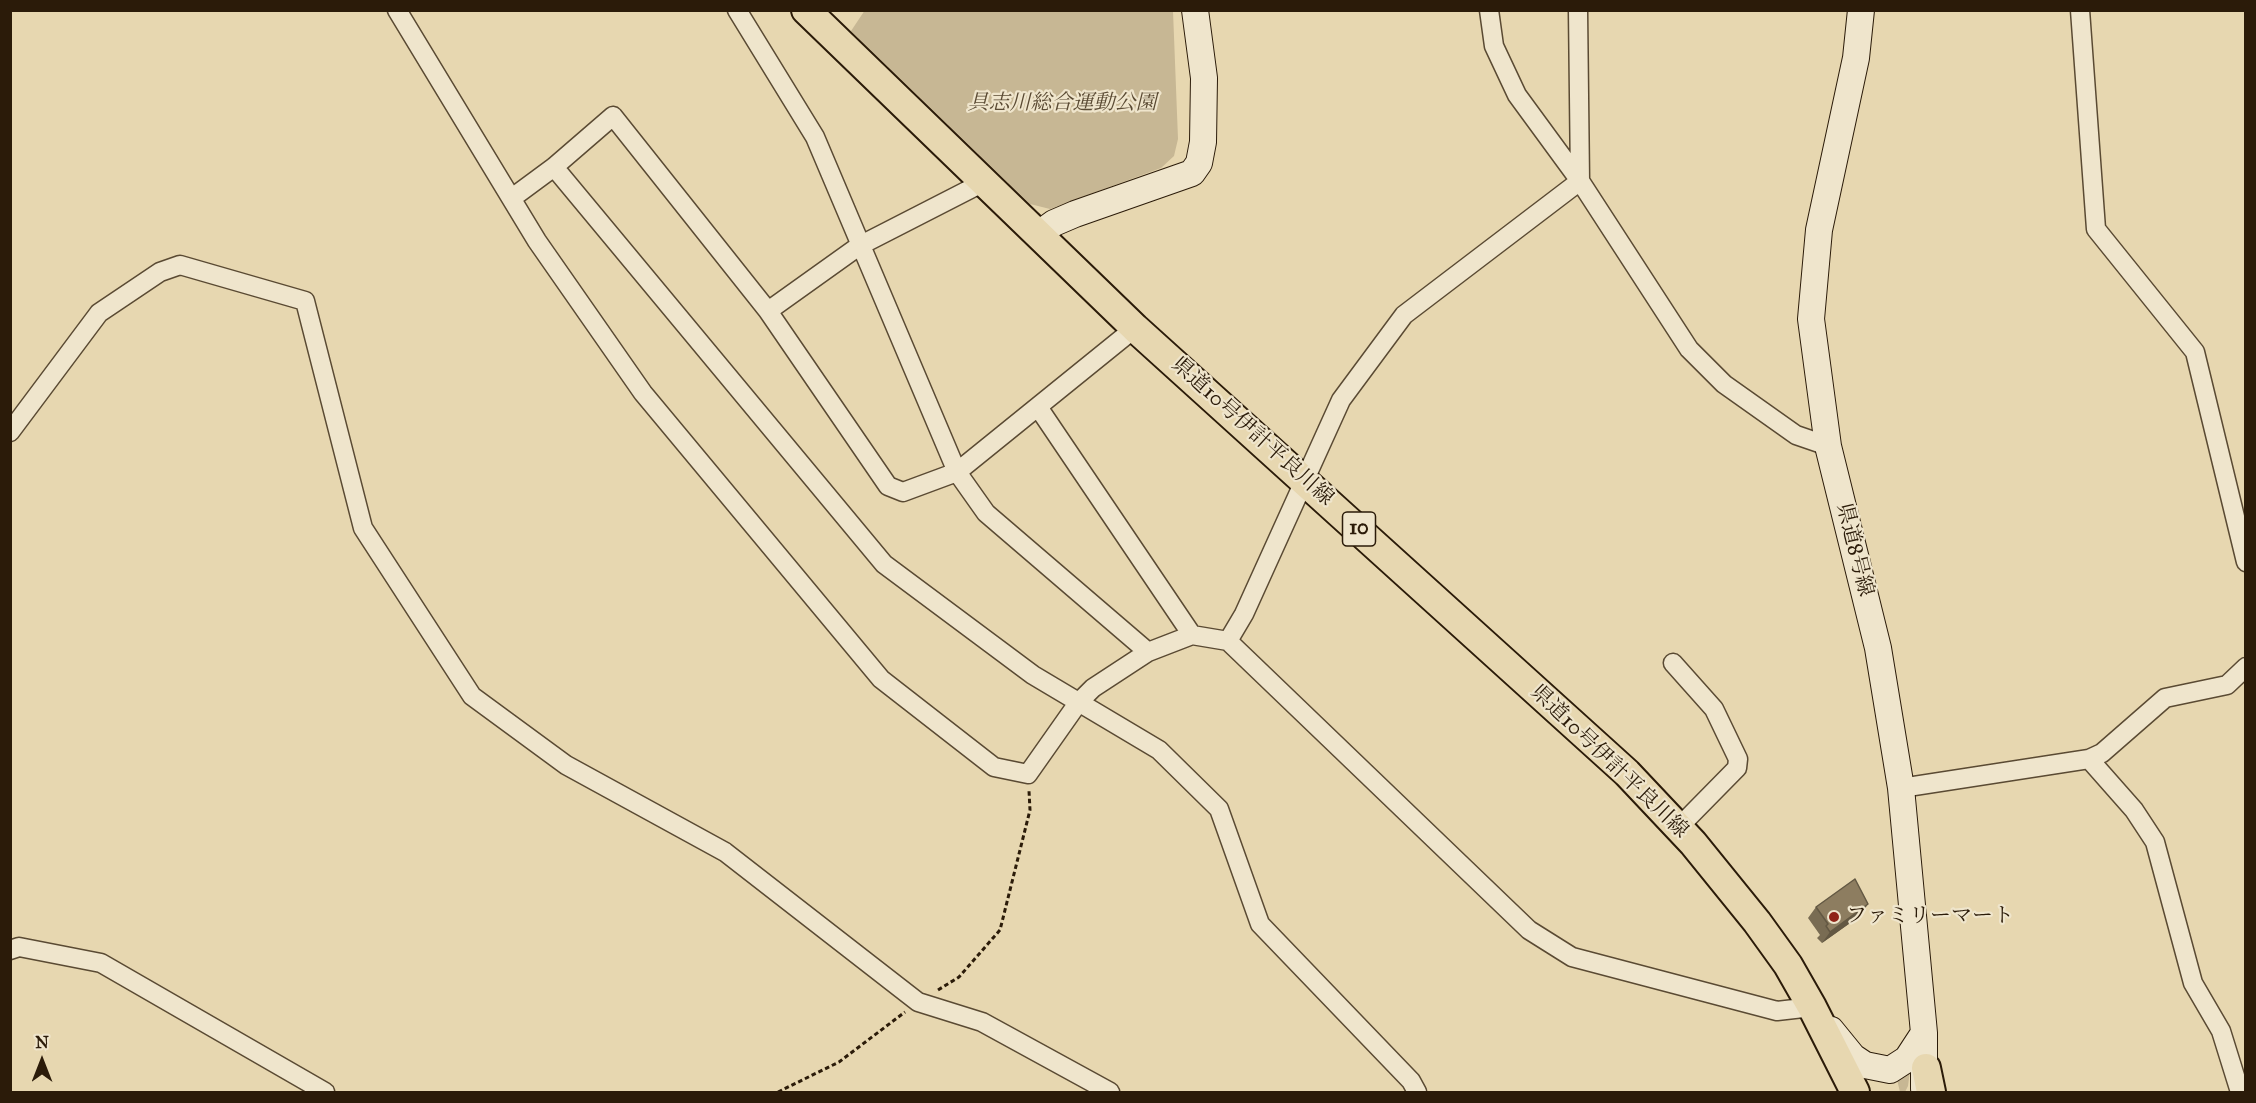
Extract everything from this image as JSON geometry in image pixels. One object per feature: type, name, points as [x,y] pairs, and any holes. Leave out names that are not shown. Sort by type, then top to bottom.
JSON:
[{"type":"main road","name":"県道10号伊計平良川線","points":[[806,10],[1135,328],[1627,773],[1678,828],[1757,921],[1788,965],[1855,1092]]},
{"type":"main road","points":[[1039,234],[1054,223],[1075,214],[1192,173],[1199,163],[1203,142],[1204,78],[1195,10]]},
{"type":"main road","name":"県道8号線","points":[[1861,10],[1856,58],[1819,230],[1811,319],[1828,446],[1878,648],[1901,788],[1927,1084]]},
{"type":"main road","points":[[1812,1007],[1853,1057],[1864,1065],[1879,1070],[1890,1070],[1907,1059],[1924,1032]]},
{"type":"street","points":[[398,10],[537,241],[643,393],[881,679],[994,767],[1028,774],[1078,703],[1093,688],[1148,651],[1192,635],[1228,641],[1529,930],[1572,957],[1777,1011],[1812,1007]]},
{"type":"street","points":[[737,10],[815,137],[859,246],[957,472],[986,513],[1148,651]]},
{"type":"street","points":[[1489,10],[1494,46],[1517,95],[1580,181],[1689,349],[1724,384],[1796,435],[1828,446]]},
{"type":"street","points":[[1578,10],[1580,181]]},
{"type":"street","points":[[2080,10],[2096,229],[2195,352],[2246,562]]},
{"type":"street","points":[[512,198],[554,167],[613,116],[768,310],[888,486],[903,492],[957,472],[1135,328]]},
{"type":"street","points":[[554,167],[884,564],[1033,675],[1159,750],[1220,809],[1260,924],[1411,1080],[1417,1092]]},
{"type":"street","points":[[1228,641],[1244,614],[1341,400],[1404,315],[1580,181]]},
{"type":"street","points":[[768,310],[859,246],[984,182]]},
{"type":"street","points":[[10,432],[99,313],[160,272],[180,265],[305,301],[363,528],[472,696],[566,765],[725,852],[918,1002],[982,1022],[1110,1092]]},
{"type":"street","points":[[1038,406],[1192,635]]},
{"type":"street","points":[[1673,663],[1714,710],[1738,759],[1737,768],[1678,828]]},
{"type":"street","points":[[1901,788],[2089,759],[2102,753],[2165,698],[2227,685],[2246,667]]},
{"type":"street","points":[[2089,759],[2134,810],[2155,842],[2193,983],[2221,1031],[2240,1092]]},
{"type":"street","points":[[10,950],[19,947],[101,963],[325,1092]]},
{"type":"path","points":[[778,1092],[839,1062],[918,1002],[959,977],[1000,930],[1030,810],[1028,774]]},
{"type":"green space","name":"具志川総合運動公園","points":[[865,10],[1173,11],[1178,139],[1174,156],[1161,168],[1050,209],[1030,204],[851,31]]},
{"type":"green space","points":[[1911,1063],[1908,1086],[1905,1092],[1900,1092],[1895,1071]]},
{"type":"building","name":"ファミリーマート","points":[[1855,879],[1868,904],[1830,932],[1826,926],[1828,924],[1816,907]]},
{"type":"place","name":"ファミリーマート","points":[[1834,917]]}]
